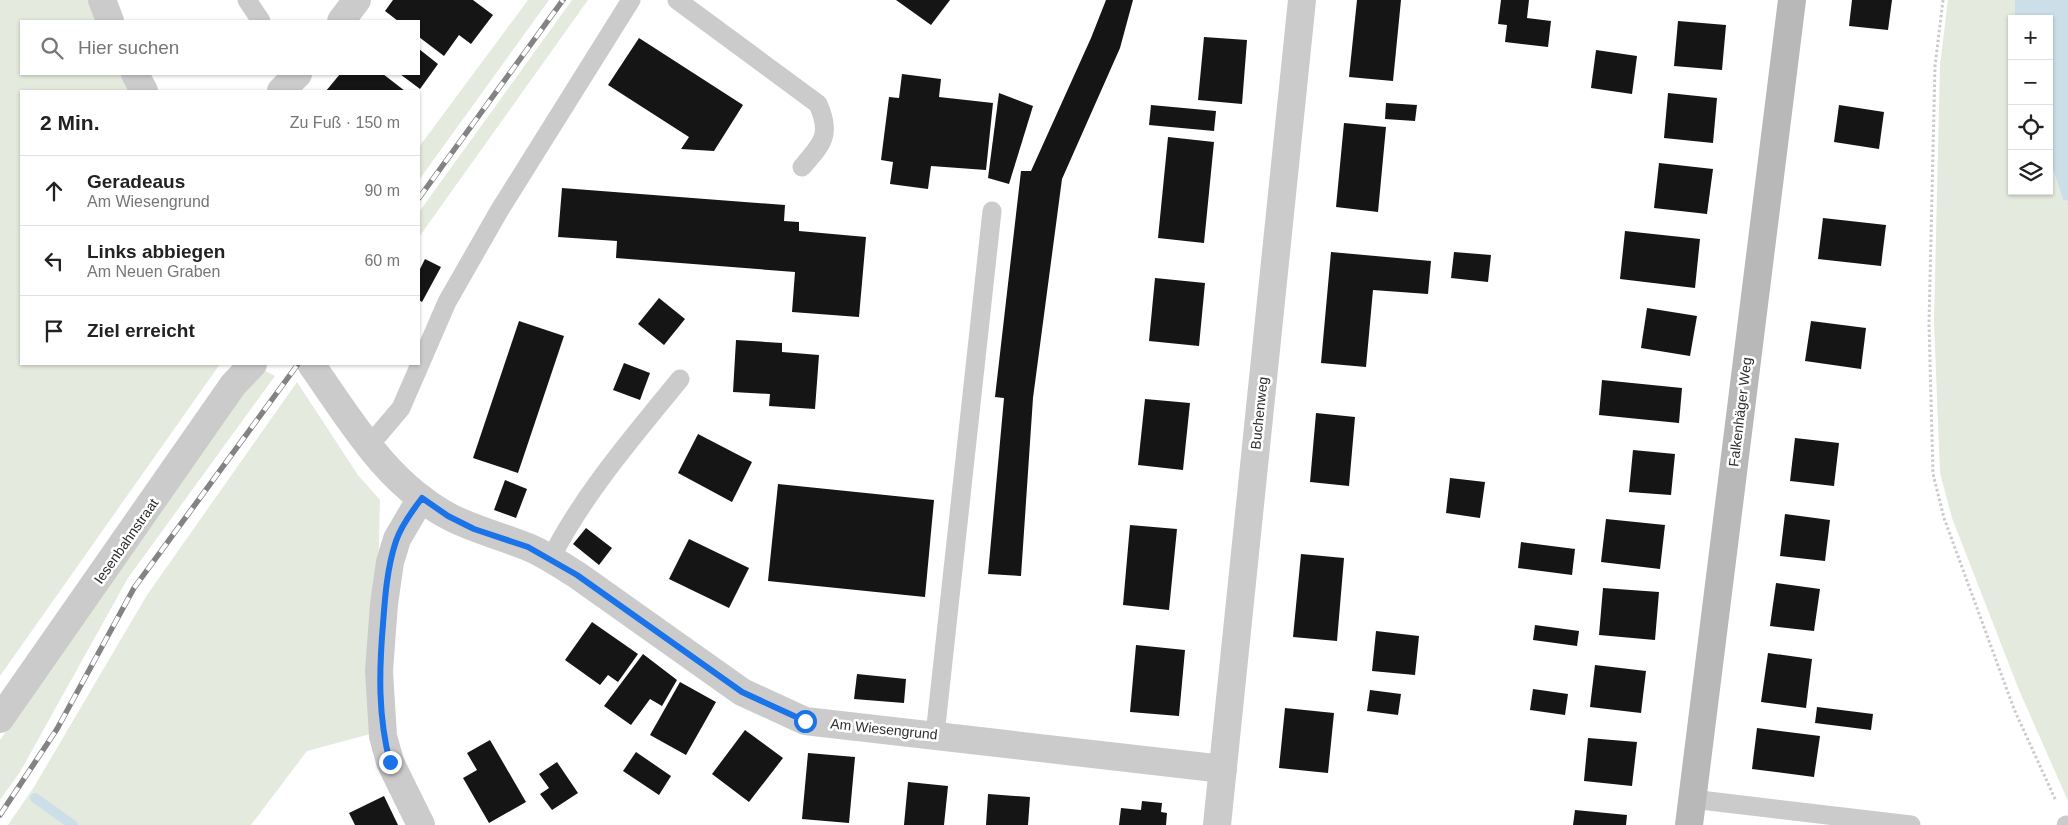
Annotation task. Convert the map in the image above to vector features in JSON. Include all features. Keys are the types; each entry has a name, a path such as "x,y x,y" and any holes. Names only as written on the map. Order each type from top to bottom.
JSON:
{"street":[{"path":"102,0 110,20"},
{"path":"342,20 357,0"},
{"name":"Buchenweg","path":"1217,825 1302,0"},
{"name":"Falkenhäger Weg","path":"1689,825 1792,0"},
{"path":"136,75 143,90"},
{"path":"282,90 297,75"},
{"name":"Iesenbahnstraat","path":"0,719 233,385 252,365"},
{"name":"Am Wiesengrund","path":"312,365 366,443 400,481 422,498 448,516 474,529 528,547 551,558 742,692 805,721 1223,769"},
{"path":"421,825 390,762 383,736 379,671 384,604 390,562 397,539 422,498"}],"lane":[{"path":"247,0 261,20"},
{"path":"420,364 447,302 499,211 631,0"},
{"path":"677,0 818,104 826,120 821,145 802,167"},
{"path":"935,735 992,211"},
{"path":"366,443 378,434 401,408 420,365"},
{"path":"551,558 558,544 606,472 680,379"},
{"path":"1692,798 1911,825"}],"path":[{"path":"1943,0 1935,66 1929,303 1933,474 1944,518 2014,709 2066,825"}],"shaded area":[{"path":"0,0 91,0 99,20 20,20 20,75 126,75 133,90 20,90 20,365 219,365 0,676"},
{"path":"528,0 549,0 420,179 420,146"},
{"path":"572,0 588,0 420,236 420,211"},
{"path":"1948,0 2015,0 2015,15 2008,15 2008,195 2053,195 2053,169 2063,200 2068,201 2068,801 2019,690 1952,518 1940,473 1934,322 1940,65"},
{"path":"264,370 275,376 128,578 20,772 0,800 0,740 101,598 241,393"},
{"path":"297,382 358,475 380,500 374,733 307,751 251,825 8,825 34,787 147,595"}],"water":[{"path":"2015,0 2068,0 2068,201 2063,200 2053,169 2053,15 2015,15"}],"building":[{"path":"393,0 473,0 493,15 471,44 459,35 444,56 420,38 420,20 397,20 385,11"},
{"path":"896,0 950,0 931,25"},
{"path":"1106,0 1133,0 1120,48 1062,179 1033,398 1021,576 988,574 1004,398 995,397 1021,171 1031,171 1091,38"},
{"path":"1357,0 1401,0 1393,81 1349,77"},
{"path":"1501,0 1529,0 1527,18 1551,21 1548,47 1505,42 1507,25 1498,24"},
{"path":"1852,0 1892,0 1888,30 1849,26"},
{"path":"1678,21 1726,25 1722,70 1674,66"},
{"path":"1204,37 1247,40 1242,104 1198,100"},
{"path":"639,38 743,105 714,151 681,149 689,137 608,85"},
{"path":"420,50 438,64 420,89 401,75 420,75"},
{"path":"1596,50 1637,56 1632,94 1591,88"},
{"path":"902,74 941,79 939,97 993,103 986,170 931,166 928,189 890,184 893,162 881,160 889,97 899,98"},
{"path":"339,75 384,75 404,90 327,90"},
{"path":"999,93 1033,106 1009,184 988,178"},
{"path":"1668,93 1717,98 1713,143 1664,138"},
{"path":"1386,103 1417,105 1415,121 1385,119"},
{"path":"1151,105 1216,111 1214,131 1149,125"},
{"path":"1839,105 1884,112 1879,149 1834,142"},
{"path":"1344,123 1386,127 1378,212 1336,207"},
{"path":"1168,137 1214,142 1204,243 1158,238"},
{"path":"1659,163 1713,169 1707,214 1654,208"},
{"path":"562,188 785,205 784,221 799,222 799,231 866,237 859,317 792,312 795,272 616,258 617,241 558,237"},
{"path":"1823,218 1886,225 1881,266 1818,259"},
{"path":"1625,231 1700,239 1695,288 1620,279"},
{"path":"1331,252 1431,261 1428,294 1373,290 1366,367 1321,363"},
{"path":"1454,252 1491,255 1488,282 1451,278"},
{"path":"425,259 441,267 422,302 420,301 420,269"},
{"path":"1155,278 1205,283 1199,346 1149,341"},
{"path":"659,298 685,319 664,345 638,324"},
{"path":"1647,308 1697,316 1690,356 1641,348"},
{"path":"519,321 564,336 518,473 473,458"},
{"path":"1811,321 1866,328 1861,369 1805,361"},
{"path":"736,340 782,343 782,352 819,355 815,409 769,406 770,394 733,392"},
{"path":"624,363 650,373 640,400 613,390"},
{"path":"1602,380 1682,388 1679,423 1599,415"},
{"path":"1145,399 1190,403 1183,470 1138,465"},
{"path":"1316,413 1355,417 1349,486 1310,482"},
{"path":"698,434 752,462 732,502 678,473"},
{"path":"1795,438 1839,443 1834,486 1790,481"},
{"path":"1633,450 1675,454 1671,495 1629,492"},
{"path":"1450,478 1485,482 1480,518 1446,513"},
{"path":"505,480 527,489 516,518 494,510"},
{"path":"778,484 934,500 925,597 768,581"},
{"path":"1785,514 1830,520 1825,561 1780,556"},
{"path":"1606,519 1665,525 1660,569 1601,562"},
{"path":"1130,525 1177,529 1169,610 1123,605"},
{"path":"586,528 612,548 599,565 573,544"},
{"path":"689,539 749,568 729,608 669,579"},
{"path":"1521,542 1575,549 1572,575 1518,568"},
{"path":"1301,554 1344,558 1337,641 1293,637"},
{"path":"1776,583 1820,589 1814,631 1770,626"},
{"path":"1603,588 1659,592 1655,640 1599,635"},
{"path":"592,622 638,654 618,682 608,675 600,685 565,660"},
{"path":"1535,625 1579,631 1577,646 1533,640"},
{"path":"1376,631 1419,636 1415,675 1372,671"},
{"path":"1136,645 1185,650 1179,716 1130,712"},
{"path":"1768,653 1812,659 1806,708 1761,702"},
{"path":"643,654 677,680 662,706 650,699 631,725 604,706"},
{"path":"1595,665 1646,671 1641,713 1590,707"},
{"path":"857,674 906,679 904,703 854,699"},
{"path":"680,682 716,702 686,755 650,735"},
{"path":"1533,689 1568,694 1565,715 1530,710"},
{"path":"1370,690 1401,694 1398,715 1367,711"},
{"path":"1817,707 1873,714 1871,730 1815,723"},
{"path":"1285,708 1334,713 1328,773 1279,768"},
{"path":"1757,728 1820,736 1814,777 1752,769"},
{"path":"745,730 783,758 749,802 712,774"},
{"path":"1588,738 1637,742 1632,786 1584,781"},
{"path":"490,740 526,802 489,823 463,778 477,770 467,753"},
{"path":"636,752 671,776 659,795 623,771"},
{"path":"808,753 855,757 849,823 802,819"},
{"path":"557,762 578,793 552,810 540,794 549,788 539,774"},
{"path":"908,782 948,786 944,825 904,825"},
{"path":"988,794 1030,797 1028,825 986,825"},
{"path":"384,796 398,825 355,825 349,813"},
{"path":"1142,801 1162,803 1161,812 1167,813 1166,825 1119,825 1121,808 1141,810"},
{"path":"1575,810 1627,815 1626,825 1573,825"}],"waterway":[{"path":"35,798 73,825"}],"railway":[{"path":"420,197 563,0"},
{"path":"0,815 57,729 134,588 297,365"}],"route":[{"path":"390,762 383,736 379,671 384,604 390,562 397,539 411,513 422,498 448,516 474,529 528,547 551,558 742,692 805,721"}]}
